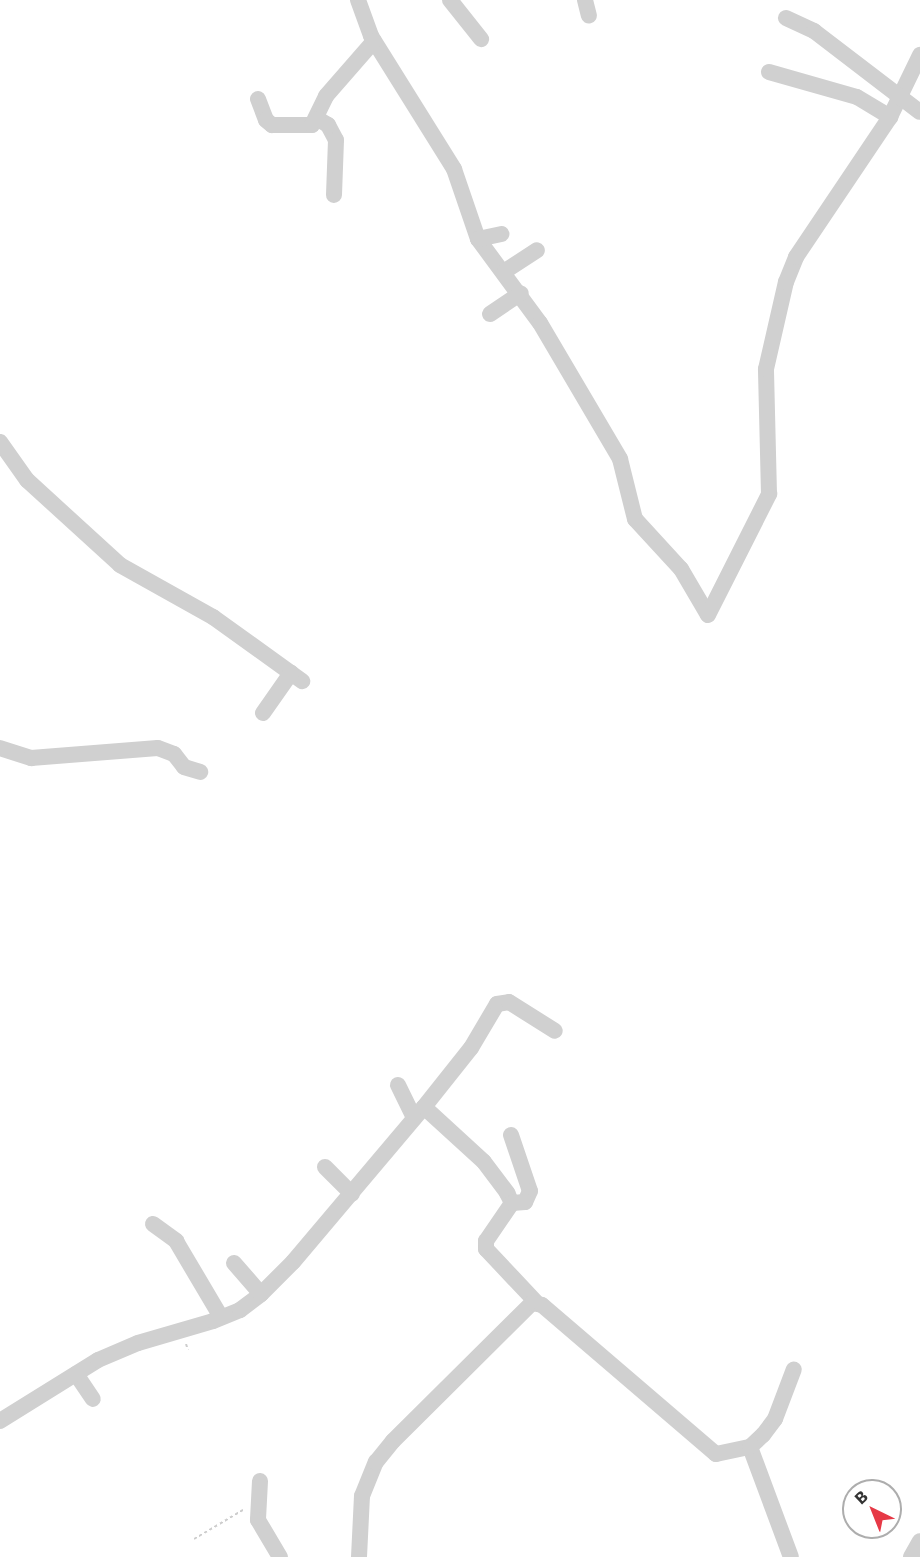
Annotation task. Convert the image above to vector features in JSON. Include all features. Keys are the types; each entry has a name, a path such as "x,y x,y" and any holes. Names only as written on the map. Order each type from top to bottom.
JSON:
{"street":[{"path":"358,0 374,41 451,163 478,239 521,293 620,459 635,519 681,569 702,609 711,614 768,494 766,369 786,282 796,257 890,117 920,55"},
{"path":"450,0 481,39"},
{"path":"786,18 814,31 920,112"},
{"path":"258,99 266,120 272,125 312,125 318,119 326,96 374,41"},
{"path":"769,72 857,97 890,117"},
{"path":"318,119 328,125 336,140 334,195"},
{"path":"478,239 501,234"},
{"path":"505,271 537,250"},
{"path":"490,314 521,293"},
{"path":"0,442 27,480 120,565 213,617 296,677 263,713"},
{"path":"0,748 31,758 158,748 174,754 184,767 200,772"},
{"path":"0,1421 121,1349 240,1310 261,1294 352,1194 419,1113 471,1048 497,1004 509,1002 555,1031"},
{"path":"398,1085 419,1113 484,1162 512,1203"},
{"path":"511,1135 530,1191 525,1202 512,1203"},
{"path":"325,1167 352,1194"},
{"path":"512,1203 486,1241 486,1249 536,1302 710,1451 726,1454 750,1447 775,1419 794,1369"},
{"path":"153,1224 176,1241 221,1317"},
{"path":"234,1263 261,1294"},
{"path":"359,1557 362,1496 376,1462 492,1341 536,1302"},
{"path":"76,1374 93,1399"},
{"path":"750,1447 791,1557"},
{"path":"260,1481 256,1504 258,1520 280,1557"},
{"path":"911,1557 920,1541"}],"path":[{"path":"194,1539 256,1504"}]}
